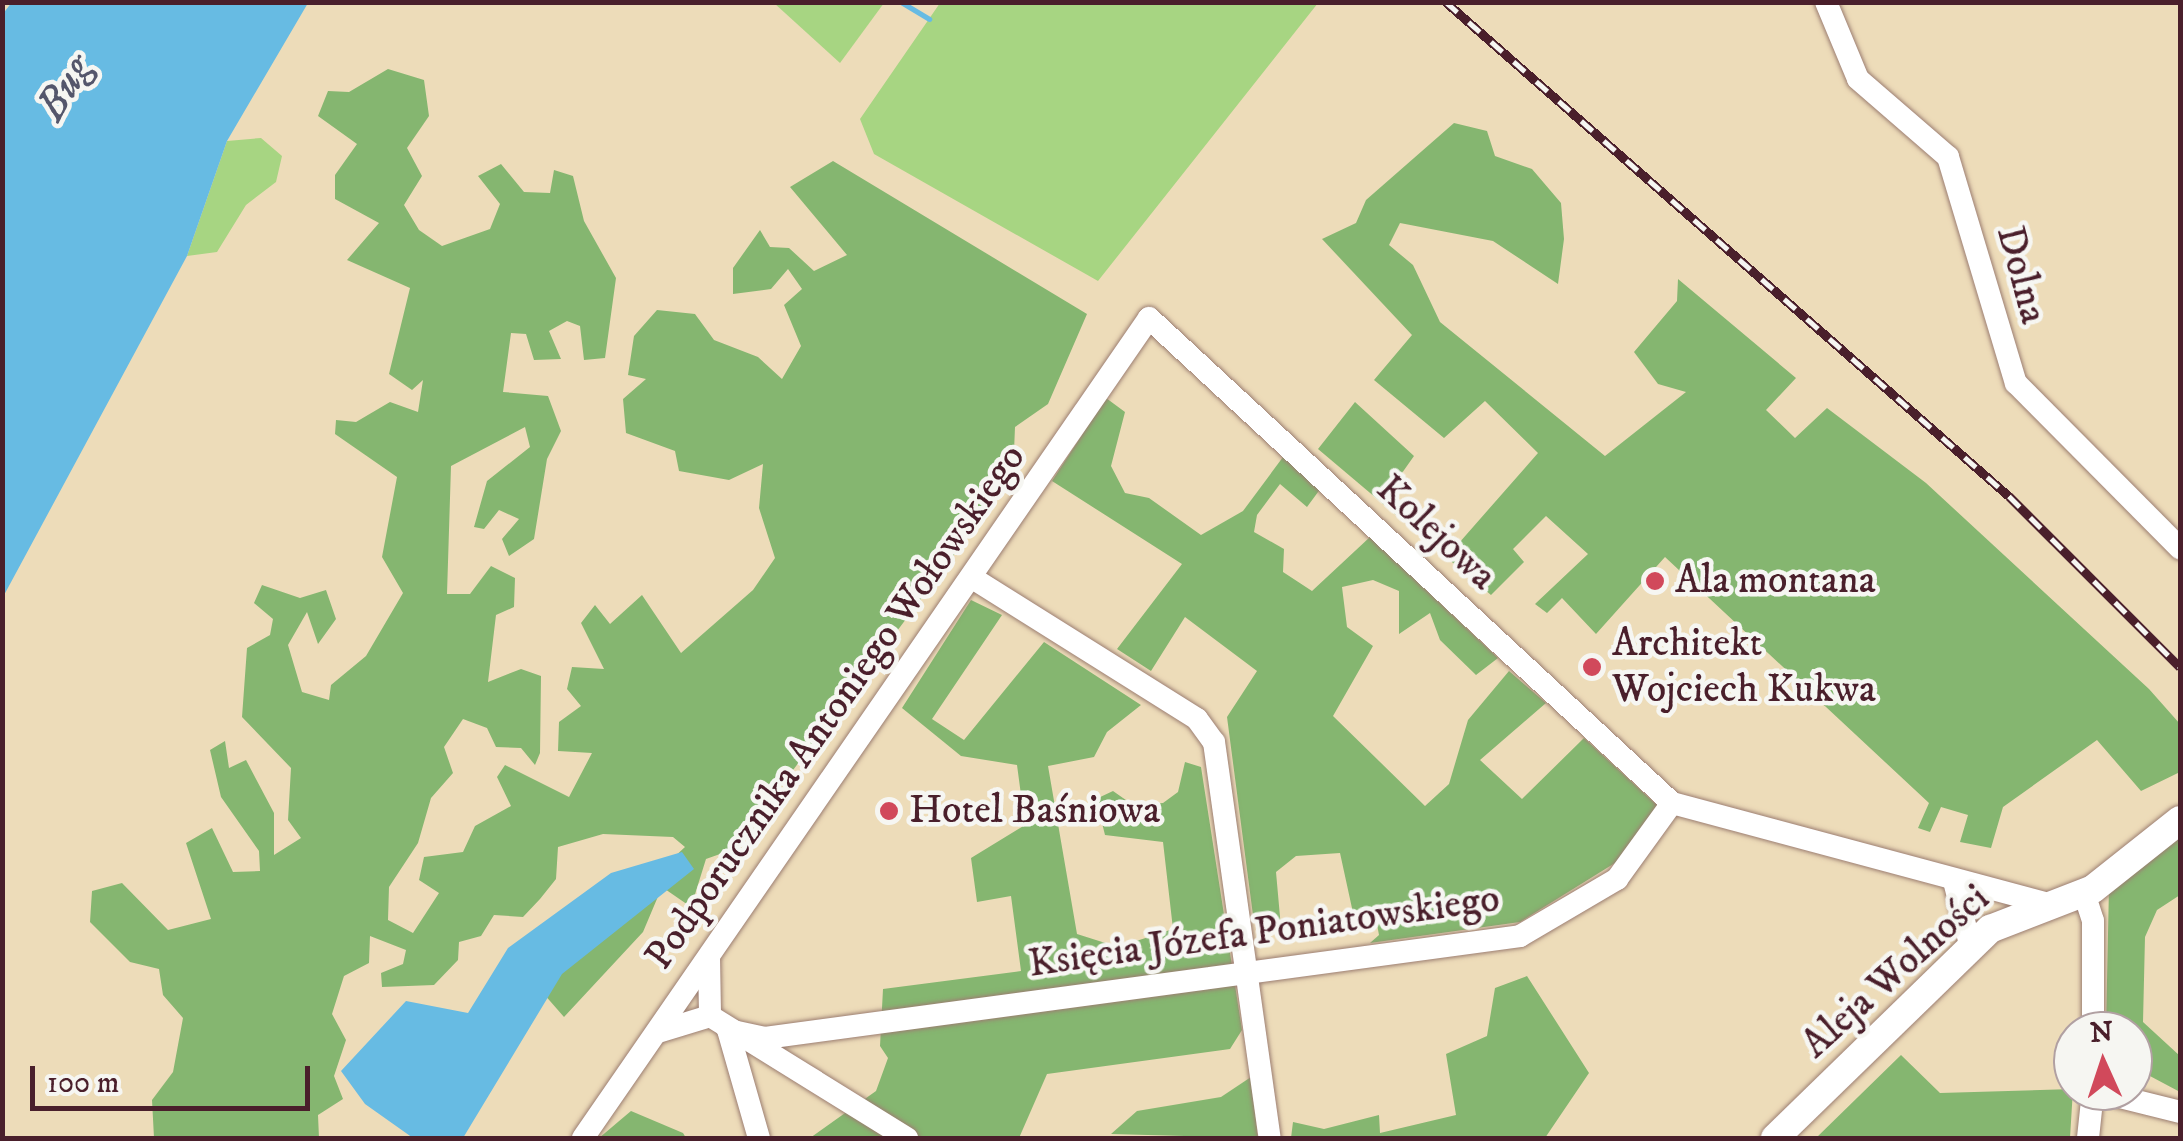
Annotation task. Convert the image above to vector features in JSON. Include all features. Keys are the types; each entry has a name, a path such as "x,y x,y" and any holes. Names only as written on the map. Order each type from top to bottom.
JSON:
{"street":[{"name":"Dolna","path":"1826,2 1858,79 1948,157 2016,383 2180,548"},
{"name":"Podporucznika Antoniego Wołowskiego","path":"584,1138 974,580 1150,318"},
{"name":"Kolejowa","path":"1150,318 1672,803"},
{"path":"974,580 1198,719 1214,742 1250,974 1270,1138"},
{"path":"1672,803 2046,903"},
{"name":"Księcia Józefa Poniatowskiego","path":"719,1023 765,1038 1520,936 1617,878 1672,803"},
{"name":"Aleja Wolności","path":"1776,1138 1971,948 2008,917 2084,893 2180,820"},
{"path":"1954,881 1971,948"},
{"path":"2084,893 2094,921 2093,1011"},
{"path":"710,957 719,1023 758,1138"},
{"path":"658,1032 719,1023 906,1138"},
{"path":"2153,1105 2180,1112"},
{"path":"2088,1138 2091,1111"}],"green space":[{"path":"884,2 840,63 774,3"},
{"path":"940,2 1318,3 1098,281 874,154 860,119"},
{"path":"388,69 424,80 429,116 407,148 422,176 404,205 419,230 442,246 490,229 500,204 478,176 501,164 524,192 550,193 554,170 573,176 584,221 616,278 605,358 584,360 580,326 567,321 549,331 561,359 534,360 526,334 511,333 503,392 548,396 561,431 547,459 534,539 509,556 502,539 519,519 499,510 484,529 474,527 487,481 530,447 525,427 451,466 447,594 470,594 491,566 515,578 514,607 496,615 488,682 521,669 541,676 540,753 535,765 521,748 496,747 487,728 463,719 444,747 453,773 431,798 418,843 389,887 388,920 413,933 439,893 419,880 424,857 463,852 475,826 511,806 497,777 505,765 569,797 592,753 558,751 559,722 581,706 567,689 572,667 604,669 581,623 595,605 610,624 642,595 681,653 753,590 775,558 759,508 763,464 729,480 679,471 675,451 626,433 623,399 646,379 628,375 634,336 657,310 695,314 714,340 758,357 782,379 801,346 784,305 802,289 788,269 771,289 733,294 733,268 760,230 770,247 789,248 814,271 847,255 790,187 833,161 1087,314 1048,404 1015,427 1013,476 734,849 706,859 691,907 662,887 643,932 564,1017 536,985 685,847 673,837 603,834 558,847 556,879 540,899 523,917 494,915 481,936 459,942 458,960 434,985 382,987 381,973 403,964 406,950 370,936 369,963 344,976 332,1014 346,1040 334,1076 343,1099 318,1115 319,1138 154,1138 152,1100 173,1072 183,1018 163,995 159,969 130,962 90,922 92,891 122,883 168,930 211,919 186,843 212,828 233,872 260,871 259,851 221,797 210,750 225,741 229,768 246,760 274,813 274,855 301,838 288,820 291,768 242,717 247,648 270,635 273,619 254,603 262,585 300,598 326,590 336,619 318,644 307,612 288,645 302,692 329,700 331,685 366,656 403,593 382,557 397,477 335,434 336,420 356,422 390,402 418,412 423,380 412,390 389,374 410,288 347,260 379,223 335,199 335,175 357,144 318,116 328,91 349,92"},
{"path":"1454,123 1487,131 1495,156 1532,169 1561,203 1564,239 1558,284 1493,241 1400,223 1389,245 1413,265 1440,322 1605,456 1686,392 1658,384 1634,352 1677,301 1678,279 1796,378 1766,410 1795,438 1827,408 1926,483 2149,689 2180,724 2180,772 2141,791 2097,740 2003,807 1991,848 1960,842 1968,815 1941,807 1930,832 1918,828 1929,803 1665,557 1596,634 1562,598 1547,613 1535,604 1588,554 1546,516 1513,549 1524,562 1491,595 1318,449 1355,402 1414,456 1385,497 1428,538 1459,543 1538,453 1485,401 1444,438 1374,380 1412,335 1322,239 1356,223 1366,200"},
{"path":"261,138 282,156 276,182 246,205 217,252 187,256 227,141"},
{"path":"1106,398 1125,412 1111,466 1125,493 1149,498 1201,535 1243,511 1286,453 1321,488 1307,507 1280,484 1257,515 1254,532 1284,549 1283,572 1312,591 1370,537 1498,658 1476,675 1440,640 1430,613 1399,634 1399,591 1373,580 1342,587 1347,627 1373,646 1333,716 1425,806 1449,784 1468,720 1509,671 1546,703 1480,760 1522,799 1584,738 1659,807 1623,858 1520,922 1370,943 1379,935 1376,919 1355,922 1340,853 1296,856 1276,872 1281,928 1254,923 1227,717 1257,671 1185,617 1151,671 1117,649 1182,564 1052,481"},
{"path":"971,600 1002,615 932,719 964,740 1044,642 1141,705 1107,732 1094,757 1048,766 1077,934 1118,947 1173,929 1163,842 1105,835 1096,799 1113,791 1133,805 1163,803 1178,792 1185,762 1201,767 1242,1030 1230,1049 1047,1074 1019,1138 810,1138 876,1091 888,1058 880,1046 883,989 1021,971 1011,896 977,902 971,858 1025,825 1017,765 961,756 902,708"},
{"path":"2180,834 2180,895 2157,910 2145,937 2143,1011 2106,1011 2109,887"},
{"path":"1527,976 1589,1073 1545,1138 1291,1138 1293,1122 1324,1129 1379,1115 1380,1133 1456,1115 1446,1054 1487,1036 1495,988"},
{"path":"2153,1031 2180,1056 2180,1092 2153,1078"},
{"path":"1901,1055 1940,1093 2053,1090 2053,1111 2072,1111 2070,1138 1816,1138"},
{"path":"1251,1077 1258,1138 1111,1134 1137,1111 1221,1097"},
{"path":"631,1111 683,1133 686,1138 599,1138"}],"water":[{"name":"Bug","path":"12,2 308,3 227,141 187,256 3,597 2,15"},
{"path":"682,852 694,869 562,974 463,1138 413,1138 365,1104 341,1071 406,1001 468,1013 508,948 611,873"}],"waterway":[{"path":"901,2 929,19"}],"railway":[{"path":"1446,2 2009,496 2180,667"}],"place":[{"name":"Ala montana","path":"1655,581"},
{"name":"Architekt Wojciech Kukwa","path":"1592,667"},
{"name":"Hotel Baśniowa","path":"889,811"}]}
